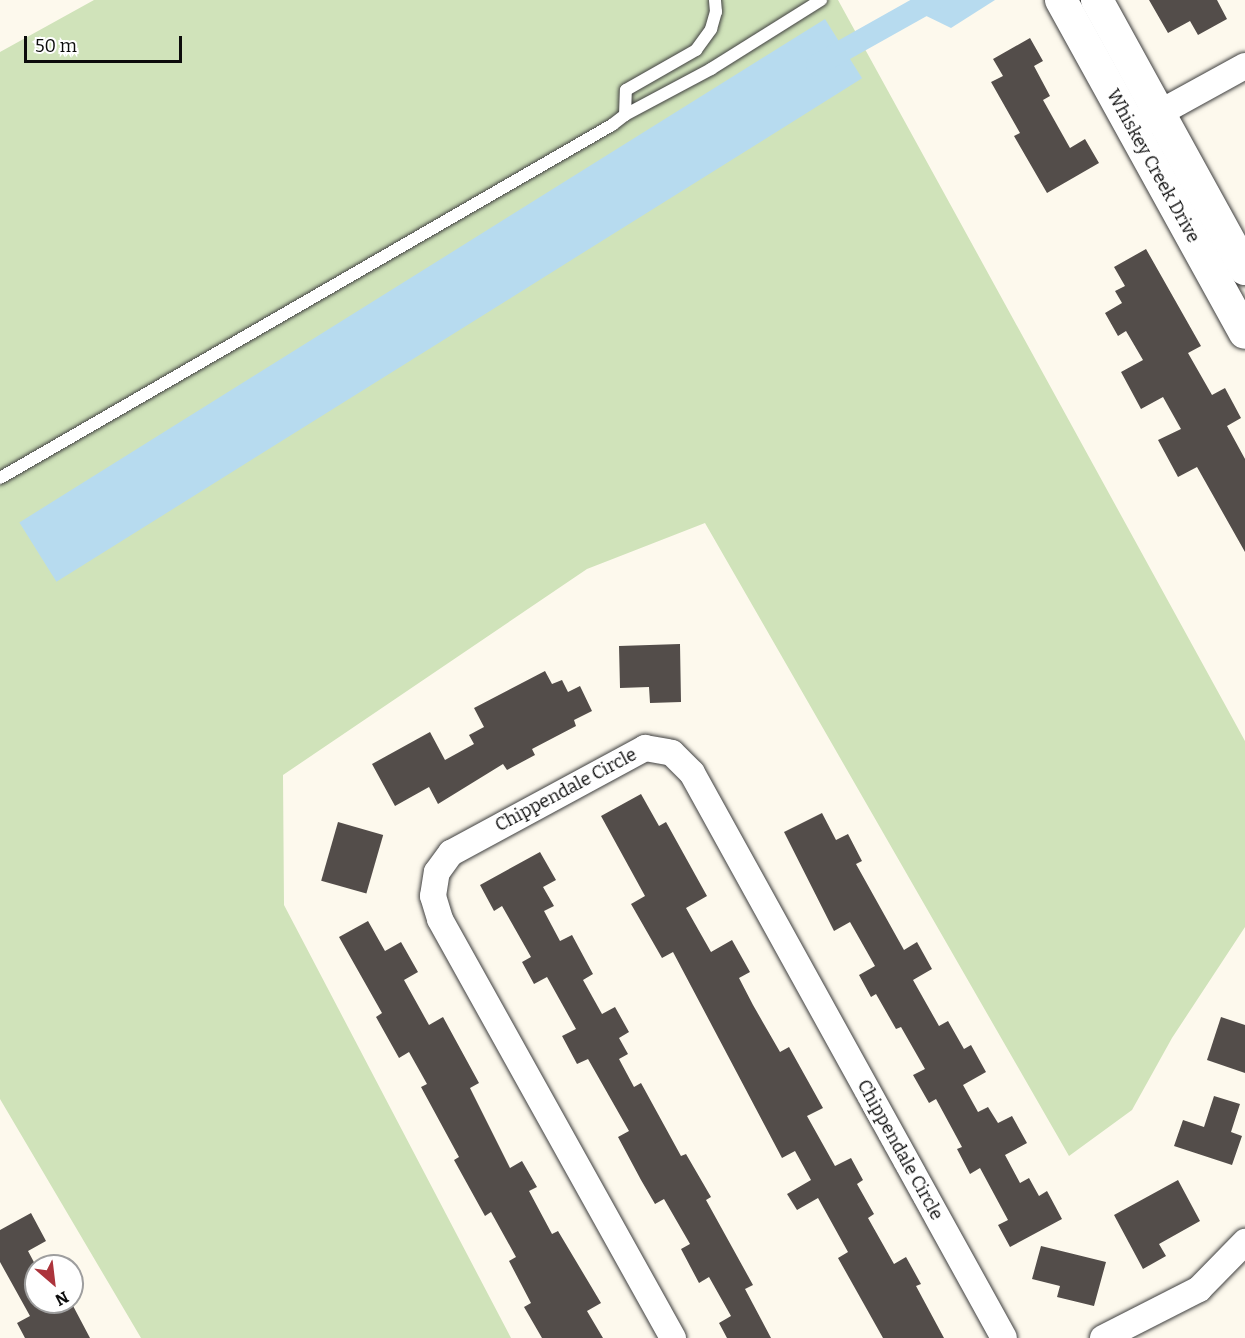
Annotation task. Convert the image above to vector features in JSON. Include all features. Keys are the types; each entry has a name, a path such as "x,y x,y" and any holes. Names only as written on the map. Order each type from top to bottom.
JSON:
{"street":[{"name":"Whiskey Creek Drive","path":"1061,0 1245,333"},
{"name":"Whiskey Creek Drive","path":"1097,0 1245,269"},
{"path":"1132,129 1245,66"},
{"name":"Chippendale Circle","path":"673,1338 440,919 433,896 437,872 451,853 645,748 672,753 692,773 1004,1338"},
{"path":"1102,1338 1174,1305 1199,1289 1245,1242"}],"lane":[{"path":"625,115 626,90 696,50 711,29 716,12 715,0"},
{"path":"0,477 625,115 711,69 821,0"}],"green space":[{"path":"94,0 838,0 1245,741 1245,927 1172,1038 1132,1110 1069,1156 705,523 587,569 283,775 284,905 511,1338 141,1338 0,1099 0,52"}],"water":[{"path":"913,0 995,0 951,28 914,10"},
{"path":"825,19 862,78 56,582 19,522"}],"building":[{"path":"1149,0 1217,0 1227,19 1198,35 1190,21 1168,33"},
{"path":"1030,38 1043,61 1034,66 1050,96 1043,100 1070,148 1085,139 1099,163 1047,193 1014,136 1020,133 991,82 1003,76 993,59"},
{"path":"1146,249 1201,346 1188,353 1212,395 1225,388 1241,418 1227,426 1245,459 1245,552 1197,467 1178,477 1158,440 1181,429 1163,397 1141,409 1121,372 1143,360 1126,331 1118,336 1105,313 1122,303 1115,291 1125,286 1114,267"},
{"path":"680,644 681,702 650,703 649,687 620,688 619,646"},
{"path":"545,671 552,684 562,680 568,692 580,686 592,711 574,720 576,726 532,749 535,755 507,770 503,764 438,804 429,787 395,806 372,764 430,732 445,760 474,744 469,735 484,727 474,708"},
{"path":"641,794 659,826 666,822 707,896 686,908 711,952 732,940 750,972 739,978 753,1005 780,1052 789,1047 823,1108 807,1116 835,1166 851,1158 863,1180 857,1184 874,1214 868,1218 894,1264 906,1257 921,1284 916,1286 944,1338 883,1338 838,1258 848,1252 818,1198 797,1210 787,1194 811,1180 795,1151 782,1158 673,952 662,958 631,904 645,896 601,816"},
{"path":"822,813 836,840 848,834 862,861 856,864 904,950 917,942 932,969 913,980 939,1026 948,1021 964,1049 971,1045 986,1072 963,1085 978,1112 988,1107 998,1123 1012,1116 1027,1143 1005,1155 1020,1183 1029,1178 1039,1196 1047,1191 1062,1219 1010,1247 998,1225 1008,1220 980,1168 970,1174 957,1149 962,1147 936,1099 929,1103 913,1075 925,1069 901,1027 896,1029 876,994 871,997 859,975 875,966 850,922 834,931 784,832"},
{"path":"338,822 383,835 366,894 321,881"},
{"path":"540,852 556,880 543,887 554,906 544,911 560,941 572,935 593,974 583,980 602,1014 615,1007 629,1032 619,1038 628,1054 619,1059 634,1087 641,1083 681,1156 686,1154 711,1197 706,1200 753,1285 745,1289 771,1338 727,1338 719,1323 731,1316 709,1277 699,1283 681,1249 690,1244 664,1199 655,1204 641,1180 618,1137 629,1131 588,1059 577,1064 562,1036 576,1029 547,977 534,984 522,962 531,957 502,906 494,911 480,885"},
{"path":"368,921 385,951 401,942 418,972 404,980 429,1025 443,1017 479,1083 470,1088 510,1168 522,1161 537,1187 529,1191 552,1234 558,1231 601,1303 587,1311 603,1338 542,1338 524,1307 531,1303 509,1261 516,1257 491,1212 485,1216 454,1160 459,1157 421,1087 427,1084 409,1052 399,1058 376,1017 382,1013 339,937"},
{"path":"1221,1017 1245,1025 1245,1073 1207,1060"},
{"path":"1214,1096 1240,1104 1231,1132 1242,1136 1232,1165 1174,1146 1183,1120 1204,1127"},
{"path":"1178,1180 1200,1221 1159,1244 1166,1256 1143,1269 1114,1215"},
{"path":"31,1213 46,1241 28,1251 30,1254 24,1254 24,1305 0,1262 0,1230"},
{"path":"1041,1246 1106,1262 1094,1306 1057,1297 1060,1286 1032,1279"},
{"path":"29,1314 77,1314 90,1338 25,1338 17,1323 30,1316"}],"waterway":[{"path":"817,65 933,0"}]}
